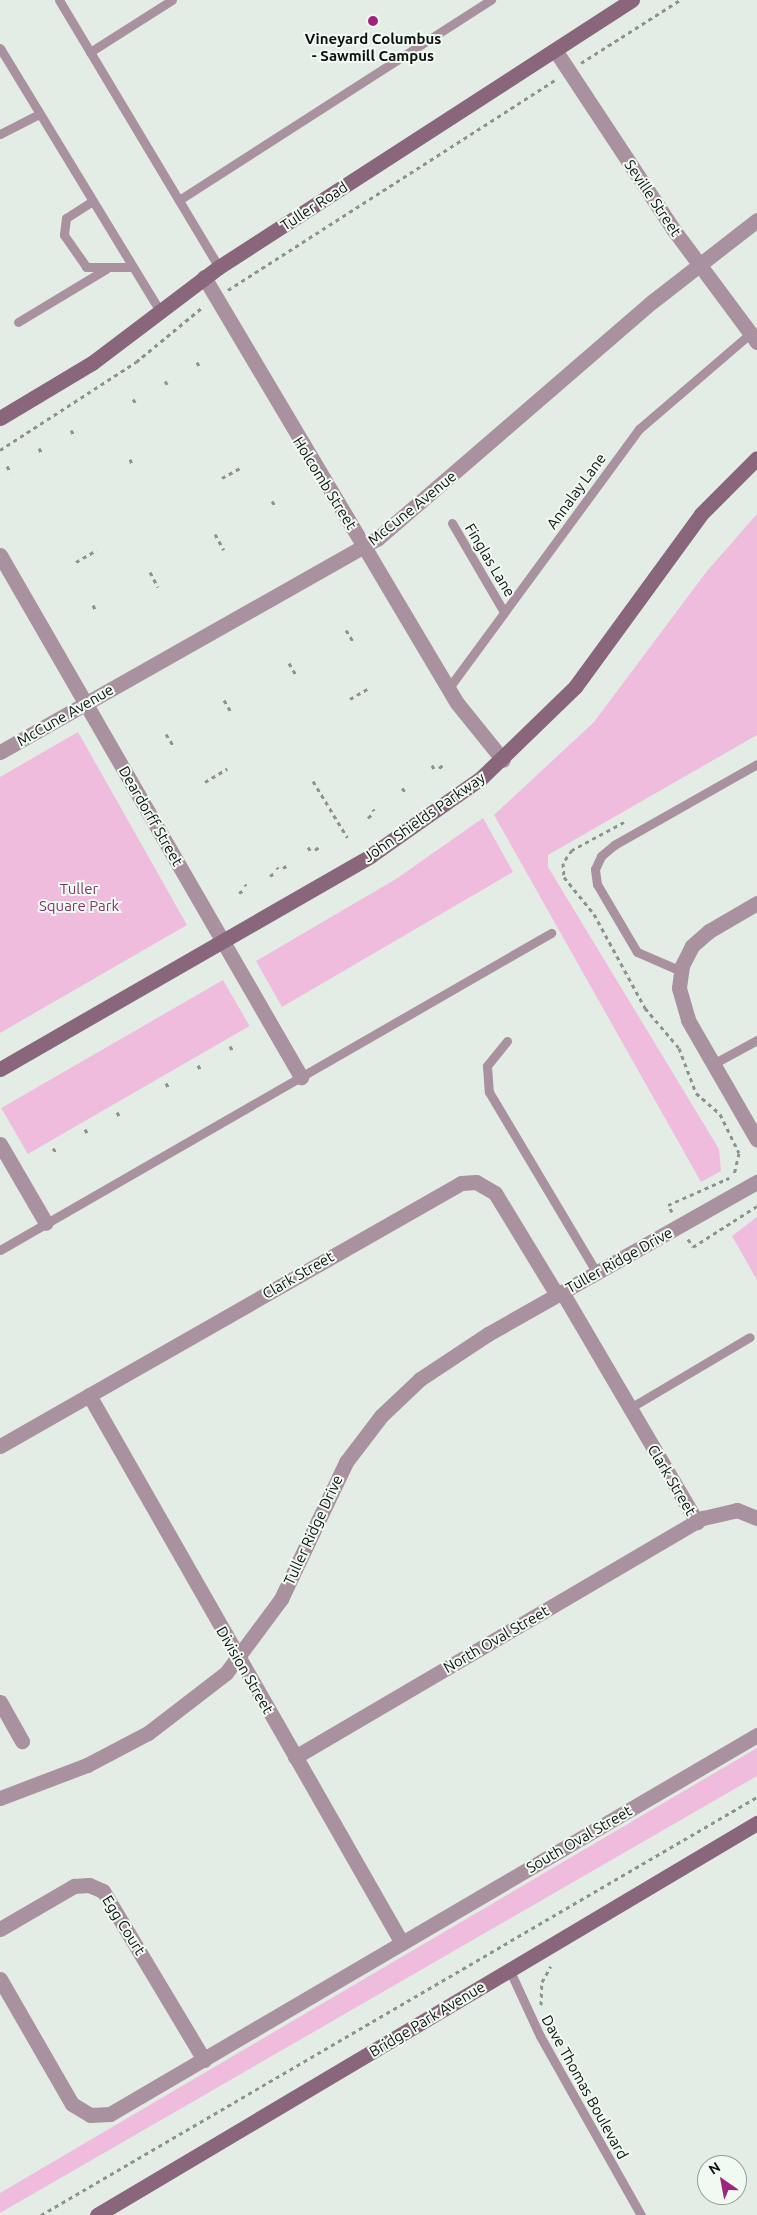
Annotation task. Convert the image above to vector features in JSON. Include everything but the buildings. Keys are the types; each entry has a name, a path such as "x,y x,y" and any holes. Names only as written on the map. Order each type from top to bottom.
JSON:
{"street":[{"name":"Tuller Road","path":"2,413 92,363 218,267 632,0"},
{"name":"Seville Street","path":"555,50 700,264 754,337"},
{"name":"McCune Avenue","path":"0,752 364,547 700,264 757,220"},
{"name":"Holcomb Street","path":"204,277 448,688 503,760"},
{"name":"John Shields Parkway","path":"0,1070 378,851 503,760 575,687 701,514 757,458"},
{"name":"Deardorff Street","path":"0,555 301,1076"},
{"path":"757,903 700,938 681,971 683,1010 757,1140"},
{"path":"0,1144 46,1223"},
{"name":"Clark Street","path":"0,1446 460,1183 476,1182 495,1193 630,1408 697,1522 731,1510 757,1518"},
{"name":"Tuller Ridge Drive","path":"0,1798 87,1765 148,1733 202,1695 238,1659 281,1599 339,1474 381,1416 448,1359 757,1182"},
{"name":"Division Street","path":"89,1395 238,1659 402,1943"},
{"name":"North Oval Street","path":"295,1757 697,1522"},
{"path":"0,1702 22,1741"},
{"name":"South Oval Street","path":"402,1943 757,1735"},
{"name":"Bridge Park Avenue","path":"98,2215 509,1969 757,1824"},
{"name":"Egg Court","path":"0,1929 74,1886 98,1888 110,1898 204,2060"},
{"path":"0,1979 69,2100 85,2114 110,2114 402,1943"}],"lane":[{"path":"59,0 218,267"},
{"path":"90,52 172,0"},
{"path":"179,200 491,0"},
{"path":"0,48 130,267 160,311"},
{"path":"0,134 39,114"},
{"path":"91,202 68,216 62,230 84,265 107,269 130,267"},
{"path":"18,322 107,269"},
{"name":"Annalay Lane","path":"448,688 639,429 754,337"},
{"name":"Finglas Lane","path":"452,523 504,612"},
{"path":"681,971 637,952 597,884 595,869 601,856 614,845 757,764"},
{"path":"0,1250 551,933"},
{"path":"714,1064 757,1040"},
{"path":"507,1041 487,1066 489,1092 597,1273"},
{"path":"630,1408 750,1338"},
{"name":"Dave Thomas Boulevard","path":"509,1969 535,2026 641,2215"}],"path":[{"path":"0,450 136,362 216,298 680,0"},
{"path":"71,430 75,437"},
{"path":"39,448 42,454"},
{"path":"130,459 132,464"},
{"path":"8,466 11,473"},
{"path":"222,478 240,468"},
{"path":"272,501 276,507"},
{"path":"215,534 224,550"},
{"path":"76,562 97,550"},
{"path":"150,572 158,587"},
{"path":"93,605 96,611"},
{"path":"346,630 354,643"},
{"path":"289,663 297,676"},
{"path":"350,699 369,688"},
{"path":"224,700 232,714"},
{"path":"166,734 174,747"},
{"path":"205,782 227,769"},
{"path":"313,781 347,837"},
{"path":"402,788 406,793"},
{"path":"368,818 373,811"},
{"path":"283,868 288,865"},
{"path":"270,876 277,869"},
{"path":"239,893 245,887"},
{"path":"230,1046 233,1052"},
{"path":"198,1065 201,1071"},
{"path":"166,1083 169,1089"},
{"path":"117,1112 120,1118"},
{"path":"85,1129 88,1135"},
{"path":"53,1148 57,1154"},
{"path":"681,1226 693,1247 757,1206"},
{"path":"41,2215 757,1797"},
{"path":"535,2026 542,2016 542,1982 556,1962"}],"green space":[{"path":"757,514 757,735 548,855 548,867 719,1149 721,1171 701,1182 494,815 594,722 707,571"},
{"name":"Tuller Square Park","path":"78,732 187,925 0,1033 0,777"},
{"path":"483,818 513,872 282,1007 256,961 396,879"},
{"path":"223,980 250,1026 28,1154 1,1108"},
{"path":"757,1217 757,1280 732,1236"},
{"path":"757,1748 757,1776 0,2213 0,2193"}],"place":[{"name":"Vineyard Columbus - Sawmill Campus","path":"373,21"}]}
